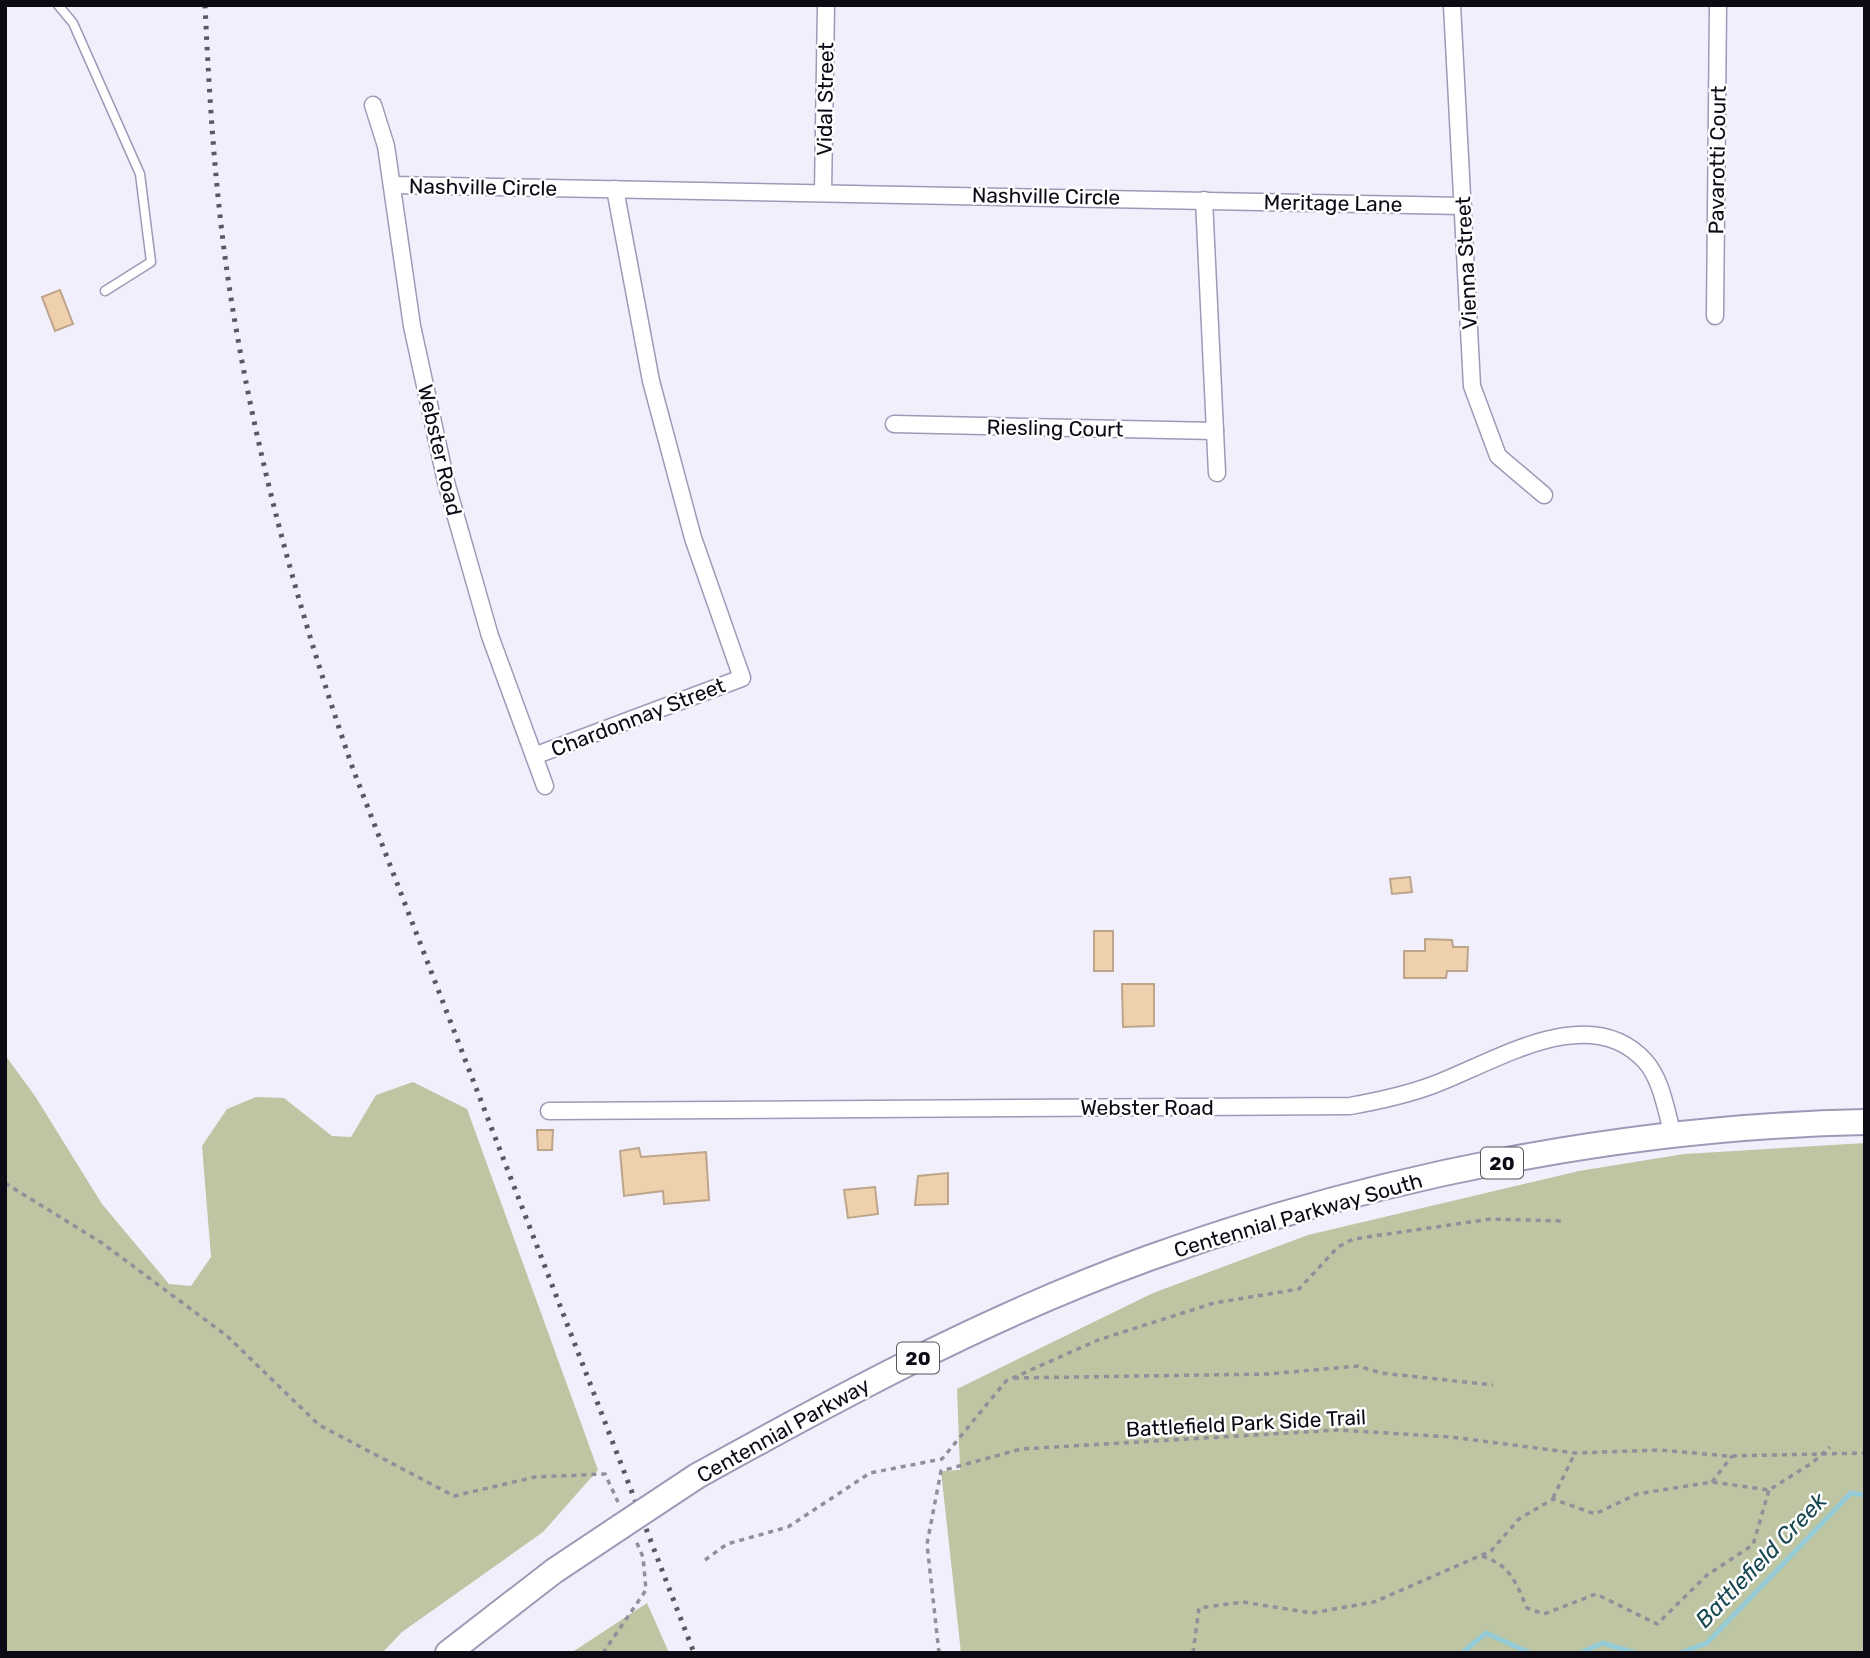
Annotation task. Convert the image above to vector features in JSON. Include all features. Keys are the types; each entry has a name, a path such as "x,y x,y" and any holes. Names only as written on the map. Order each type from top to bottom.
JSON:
{"main road":[{"name":"Centennial Parkway South","path":"1148,1258 1299,1210 1446,1173 1673,1135 1786,1124 1865,1122"},
{"name":"Centennial Parkway","path":"448,1653 554,1571 697,1476 849,1392 972,1331 1148,1258"}],"street":[{"name":"Vidal Street","path":"823,192 826,5"},
{"name":"Vienna Street","path":"1452,5 1472,386 1498,457 1544,495"},
{"name":"Pavarotti Court","path":"1715,316 1718,5"},
{"name":"Webster Road","path":"373,105 386,146 412,326 446,482 490,636 545,786"},
{"name":"Nashville Circle","path":"392,185 1204,200"},
{"name":"Chardonnay Street","path":"534,756 742,678 693,538 651,381 615,189"},
{"name":"Meritage Lane","path":"1204,200 1463,206"},
{"path":"1204,200 1217,473"},
{"name":"Riesling Court","path":"894,424 1215,431"},
{"name":"Webster Road","path":"550,1111 1350,1106 1434,1085 1509,1051 1541,1042 1597,1035 1620,1043 1645,1061 1657,1081 1673,1135"}],"lane":[{"path":"58,5 72,23 140,174 151,262 105,290"}],"path":[{"path":"5,1183 102,1243 227,1336 319,1425 454,1496 535,1477 605,1474"},
{"path":"705,1560 727,1544 788,1527 870,1473 942,1459 1006,1381 1012,1378 1098,1340 1214,1303 1299,1289 1338,1247 1353,1239 1491,1219 1562,1221"},
{"path":"1012,1378 1268,1374 1359,1366 1381,1373 1493,1385"},
{"name":"Battlefield Park Side Trail","path":"939,1653 927,1544 941,1471 1021,1448 1338,1430 1451,1437 1575,1452 1660,1450 1732,1456 1865,1453"},
{"path":"1481,1556 1501,1563 1515,1580 1527,1608 1544,1614 1596,1594 1657,1624 1707,1575 1753,1545 1769,1490 1830,1447"},
{"path":"1193,1653 1199,1608 1243,1602 1312,1613 1374,1602 1491,1551 1519,1519 1553,1499 1575,1452"},
{"path":"1712,1482 1732,1456"},
{"path":"1553,1499 1595,1514 1637,1494 1712,1482 1769,1490"},
{"path":"603,1653 646,1590 643,1557"}],"green space":[{"path":"5,1055 35,1096 102,1204 169,1284 191,1286 211,1257 202,1146 227,1109 256,1097 284,1098 332,1136 351,1137 376,1095 413,1082 467,1109 598,1470 543,1532 402,1632 382,1653 5,1653"},
{"path":"1865,1143 1865,1653 961,1653 941,1471 960,1470 957,1389 1153,1293 1308,1235 1579,1171 1684,1154"},
{"path":"647,1603 669,1653 571,1653"}],"building":[{"path":"60,290 73,324 55,331 42,297"},
{"path":"1410,877 1412,892 1392,894 1390,879"},
{"path":"1094,931 1113,931 1113,971 1094,971"},
{"path":"1425,939 1452,940 1453,947 1468,947 1467,971 1447,971 1446,978 1404,978 1404,951 1425,951"},
{"path":"1122,984 1154,984 1154,1026 1123,1027"},
{"path":"537,1130 553,1130 552,1150 538,1150"},
{"path":"639,1148 641,1157 706,1152 709,1200 664,1204 663,1191 624,1196 620,1151"},
{"path":"948,1173 948,1204 915,1205 918,1176"},
{"path":"875,1187 878,1214 848,1218 844,1190"}],"waterway":[{"name":"Battlefield Creek","path":"1680,1653 1707,1643 1851,1493 1865,1495"},
{"name":"Battlefield Creek","path":"1462,1653 1486,1633 1530,1653"},
{"name":"Battlefield Creek","path":"1580,1653 1603,1643 1635,1653"}],"railway":[{"path":"205,5 215,167 229,288 246,384 271,496 317,660 353,769 694,1653"}]}
